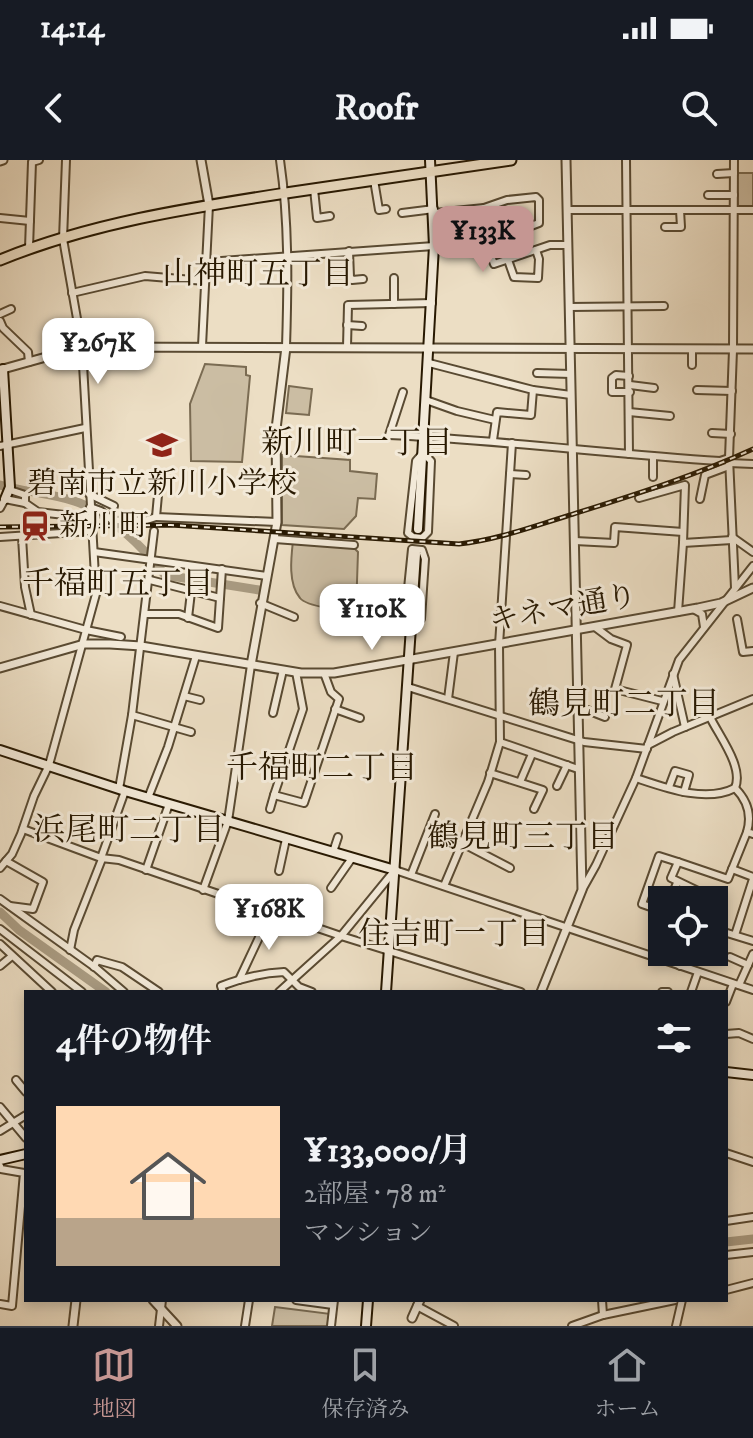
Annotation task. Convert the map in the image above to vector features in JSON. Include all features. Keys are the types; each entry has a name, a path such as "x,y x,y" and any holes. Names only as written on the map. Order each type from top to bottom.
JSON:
{"main road":[{"path":"418,529 434,246 430,160"},
{"path":"0,260 29,248 122,223 209,205 511,160"},
{"path":"2,370 8,494"},
{"path":"386,990 416,554"},
{"path":"0,750 148,798 395,870"},
{"path":"728,1072 753,1075"},
{"path":"0,1163 24,1155"},
{"path":"366,1326 368,1302"}],"street":[{"path":"29,248 32,162 39,160"},
{"path":"0,868 23,829 49,765 96,594 82,347 63,239 66,160"},
{"path":"201,160 209,205 202,346"},
{"path":"203,890 228,821 260,602 277,522 276,429 286,347 288,255 280,160"},
{"path":"566,160 582,890"},
{"path":"626,160 629,454"},
{"path":"734,160 729,462 735,588"},
{"path":"717,174 734,173"},
{"path":"374,180 379,210 386,209"},
{"path":"314,189 317,218 330,216"},
{"path":"708,195 734,195"},
{"path":"402,213 484,208 507,200 536,197 539,200 539,223 489,242"},
{"path":"484,208 494,264 550,245 567,245"},
{"path":"567,210 753,210"},
{"path":"665,227 681,227 680,210"},
{"path":"0,218 30,221"},
{"path":"207,262 434,246"},
{"path":"508,260 514,277 538,278 536,250"},
{"path":"349,251 350,277 352,280 363,279"},
{"path":"72,293 145,276 205,281"},
{"path":"394,278 394,304"},
{"path":"347,347 348,305 432,303"},
{"path":"569,307 664,306"},
{"path":"0,314 11,309"},
{"path":"0,321 28,352 29,362"},
{"path":"347,325 362,326"},
{"path":"0,336 8,333"},
{"path":"2,370 82,347 753,349"},
{"path":"692,350 692,365"},
{"path":"429,363 533,390 571,395"},
{"path":"537,373 571,374"},
{"path":"629,376 616,375 612,378 612,392 654,388"},
{"path":"493,440 497,412 531,415 533,390"},
{"path":"697,390 732,391"},
{"path":"403,392 389,435 493,440 753,464"},
{"path":"426,400 495,420"},
{"path":"629,412 670,416"},
{"path":"4,446 85,428"},
{"path":"712,433 731,434"},
{"path":"444,886 500,742 499,645 512,443"},
{"path":"423,453 431,461 428,532 422,538 408,533 416,461 423,453"},
{"path":"653,456 653,477"},
{"path":"700,499 705,475 729,462"},
{"path":"510,474 526,475"},
{"path":"639,498 686,486 678,612"},
{"path":"0,508 8,494 25,495 25,503 38,512 91,518"},
{"path":"89,494 114,506"},
{"path":"156,517 158,495"},
{"path":"90,507 116,521 156,517 277,522"},
{"path":"116,521 121,510"},
{"path":"507,523 518,524"},
{"path":"575,541 614,543 615,527 683,532"},
{"path":"0,537 92,531"},
{"path":"70,950 122,790 154,531"},
{"path":"22,537 25,587 31,615"},
{"path":"275,539 354,545"},
{"path":"683,543 732,539 753,552"},
{"path":"412,549 422,550 425,559 421,619 412,627 405,618 412,549"},
{"path":"94,552 267,576"},
{"path":"542,990 582,890 636,778 679,660 753,566"},
{"path":"145,614 179,614 218,628 222,569"},
{"path":"746,574 745,584 753,587"},
{"path":"150,580 220,598"},
{"name":"キネマ通り","path":"0,668 84,644 141,646 296,672 324,673 693,609 721,603 753,587"},
{"path":"188,618 191,592"},
{"path":"260,602 294,617"},
{"path":"0,606 121,637"},
{"path":"693,609 702,614 704,627"},
{"path":"737,619 743,652 753,651"},
{"path":"595,627 611,639 627,645 615,689 662,701"},
{"path":"254,644 263,647"},
{"path":"448,699 454,652"},
{"path":"148,798 196,656"},
{"path":"273,713 283,670"},
{"path":"270,809 303,709 296,672"},
{"path":"274,795 304,803 339,699 331,692 324,673"},
{"path":"673,674 685,727"},
{"path":"408,687 584,742 647,747 685,727 753,699"},
{"path":"184,696 200,700"},
{"path":"577,706 605,717"},
{"path":"335,709 360,718"},
{"path":"132,715 191,732"},
{"path":"636,778 684,792 725,794 735,788 738,783 736,769 710,717"},
{"path":"500,742 578,769"},
{"path":"520,782 532,754"},
{"path":"557,786 567,765"},
{"path":"669,787 675,771 689,775 684,792"},
{"path":"490,773 543,790 534,809"},
{"path":"648,886 659,856 728,879 750,833 749,814 742,795 735,788"},
{"path":"699,802 703,793"},
{"path":"146,870 169,804"},
{"path":"411,875 435,814"},
{"path":"23,829 102,858 119,860 341,936 515,990"},
{"path":"333,852 338,837"},
{"path":"279,871 286,839"},
{"path":"462,843 510,868"},
{"path":"331,888 352,858"},
{"path":"6,861 43,882 33,909 9,906"},
{"path":"678,862 671,878 685,886"},
{"path":"732,869 753,878 735,935"},
{"path":"281,990 341,936 395,870 648,955"},
{"path":"648,887 642,904 648,906"},
{"path":"0,899 122,990"},
{"path":"239,990 237,980 271,912"},
{"path":"728,933 751,940 753,928"},
{"path":"0,929 79,990"},
{"path":"0,944 50,990"},
{"path":"728,999 753,954"},
{"path":"0,966 12,956"},
{"path":"730,957 748,965"},
{"path":"94,967 97,960 113,963 156,990"},
{"path":"680,966 753,990"},
{"path":"222,990 221,986 237,980 263,973 284,972 306,990"},
{"path":"692,990 698,972"},
{"path":"728,1034 739,1033 753,1039"},
{"path":"16,1080 24,1090"},
{"path":"0,1107 24,1136"},
{"path":"0,1131 24,1116"},
{"path":"728,1154 753,1162"},
{"path":"0,1163 1,1169 24,1173 23,1227 12,1306 0,1304"},
{"path":"728,1221 753,1217"},
{"path":"728,1255 753,1252"},
{"path":"728,1289 753,1283"},
{"path":"73,1326 76,1302"},
{"path":"155,1302 177,1326"},
{"path":"159,1326 162,1302"},
{"path":"245,1326 249,1302"},
{"path":"331,1326 333,1302"},
{"path":"602,1302 603,1315"},
{"path":"676,1326 682,1302"},
{"path":"412,1322 419,1303 454,1326"},
{"path":"572,1326 641,1303"}],"shaded area":[{"path":"737,173 753,173 753,208 738,208"},
{"path":"473,212 476,238 466,239 463,224 451,226 450,217 442,217 442,215"},
{"path":"205,364 246,367 246,375 250,376 242,462 191,461 190,404"},
{"path":"289,386 312,389 309,415 286,413"},
{"path":"282,455 350,460 350,471 377,474 375,499 358,498 356,516 344,529 282,525"},
{"path":"293,541 353,547 358,552 356,611 318,606 300,598 292,578"},
{"path":"359,590 385,591 383,614 357,612"},
{"path":"275,1307 331,1314 330,1326 272,1326"}],"waterway":[{"path":"0,485 65,498 87,506 124,532 165,575 259,590"},
{"path":"0,912 19,930 103,990"},
{"path":"728,1242 753,1239"}],"tunnel":[{"path":"416,554 418,529"}],"railway":[{"path":"0,527 171,525 459,544 513,533 614,501 753,449"}],"place":[{"name":"碧南市立新川小学校","path":"162,445"},
{"name":"新川町","path":"35,526"}],"district":[{"name":"山神町五丁目","path":"258,275"},
{"name":"新川町一丁目","path":"357,444"},
{"name":"千福町五丁目","path":"118,585"},
{"name":"鶴見町二丁目","path":"624,705"},
{"name":"千福町二丁目","path":"322,769"},
{"name":"浜尾町二丁目","path":"129,831"},
{"name":"鶴見町三丁目","path":"523,838"},
{"name":"住吉町一丁目","path":"454,935"}]}
